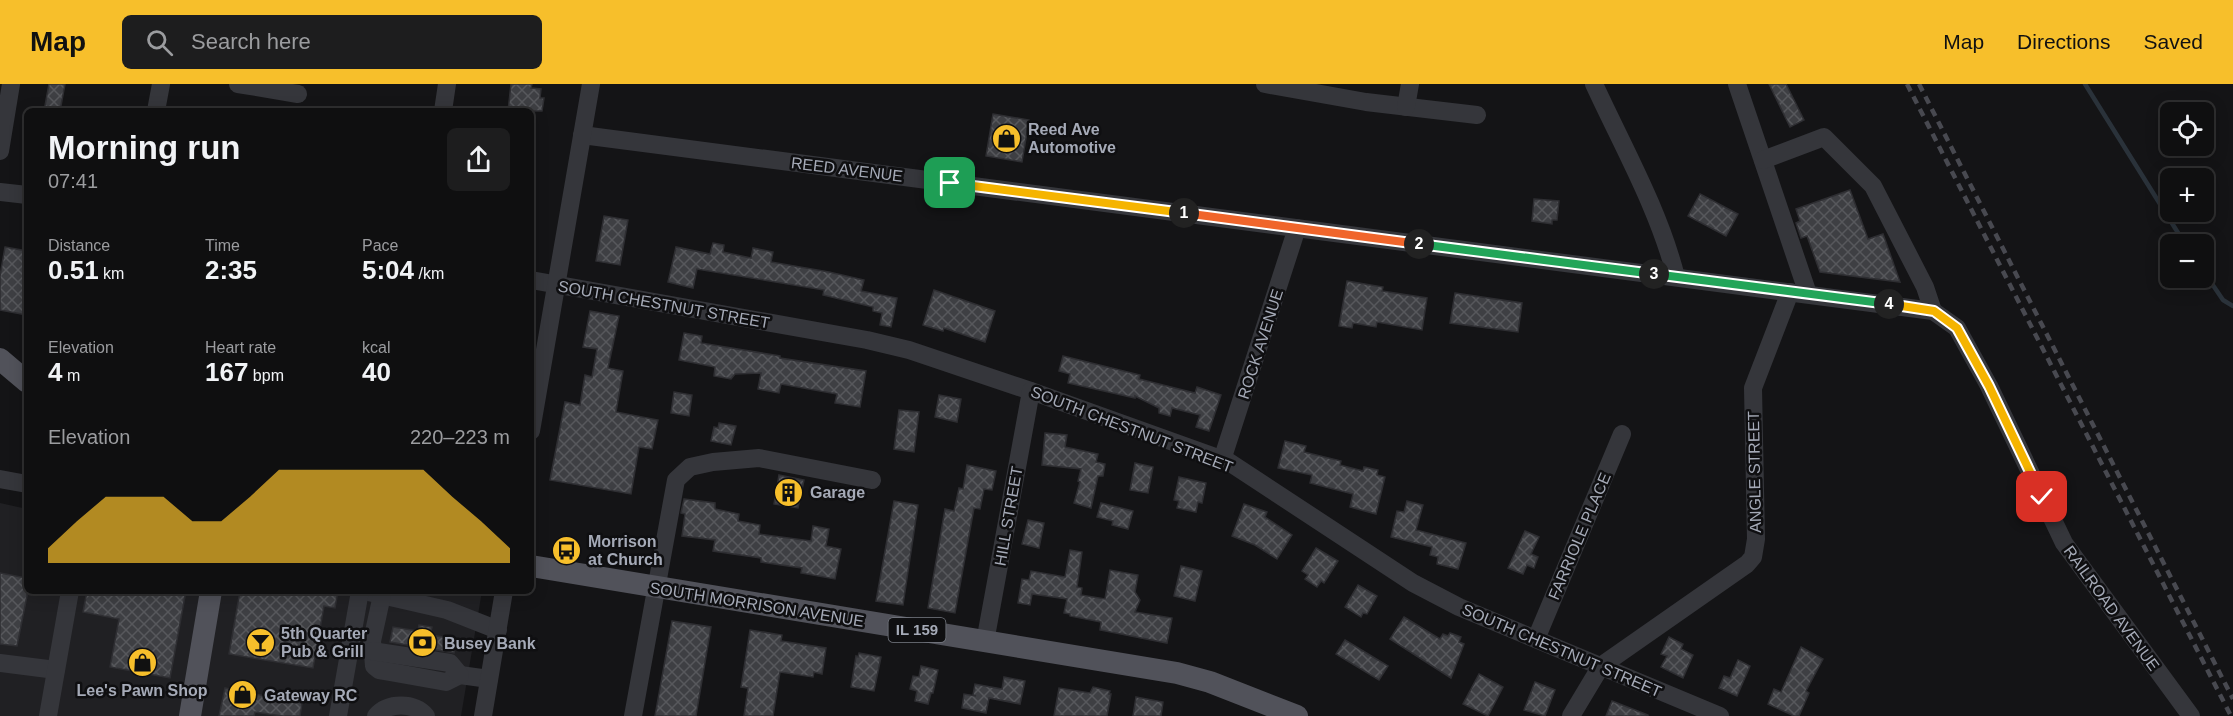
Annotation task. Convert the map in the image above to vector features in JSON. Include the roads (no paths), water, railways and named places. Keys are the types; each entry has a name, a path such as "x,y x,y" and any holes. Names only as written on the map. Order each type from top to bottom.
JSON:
{"main road":[{"path":"0,359 24,379"},
{"name":"SOUTH MORRISON AVENUE","path":"534,567 1177,673 1210,682 1297,716"},
{"path":"189,716 210,594"}],"street":[{"path":"0,151 11,84"},
{"path":"157,108 161,84"},
{"path":"238,84 297,96"},
{"path":"443,108 447,84"},
{"path":"534,398 540,327 555,284 591,84"},
{"path":"1265,84 1366,102 1477,115"},
{"path":"1406,107 1410,84"},
{"path":"1594,84 1655,217 1676,277"},
{"path":"1737,84 1763,160 1799,293"},
{"name":"REED AVENUE","path":"582,135 1934,311"},
{"path":"1763,160 1824,137 1873,186 1934,311"},
{"path":"0,192 24,195"},
{"name":"ROCK AVENUE","path":"1222,460 1297,228"},
{"name":"SOUTH CHESTNUT STREET","path":"534,280 867,340 909,350 1229,462 1413,583 1459,607 1720,716"},
{"name":"ANGLE STREET","path":"1571,716 1601,666 1747,564 1753,557 1756,539 1753,388 1799,293"},
{"name":"RAILROAD AVENUE","path":"1934,311 1957,328 1989,386 2064,543 2190,715"},
{"name":"HILL STREET","path":"985,642 1031,391"},
{"name":"FARRIOLE PLACE","path":"1536,639 1622,434"},
{"path":"633,716 676,480 690,467 713,462 759,458 872,480"},
{"path":"0,479 24,483"},
{"path":"48,716 69,594"},
{"path":"338,716 359,594"},
{"path":"373,594 373,656 450,663 460,675 489,679"},
{"path":"377,594 447,610 498,630"},
{"path":"483,716 504,594"},
{"path":"0,663 56,670"},
{"path":"376,716 384,708 393,705 421,711 426,716"}],"waterway":[{"path":"2085,84 2179,234"},
{"path":"2214,287 2223,300 2233,306"}],"railway":[{"path":"1907,84 2231,716"},
{"path":"1919,84 2233,699"}],"place":[{"name":"Reed Ave Automotive","path":"1007,138"},
{"name":"Garage","path":"789,492"},
{"name":"Morrison at Church","path":"567,550"},
{"name":"5th Quarter Pub & Grill","path":"260,642"},
{"name":"Busey Bank","path":"423,643"},
{"name":"Lee's Pawn Shop","path":"142,662"},
{"name":"Gateway RC","path":"243,695"}]}
